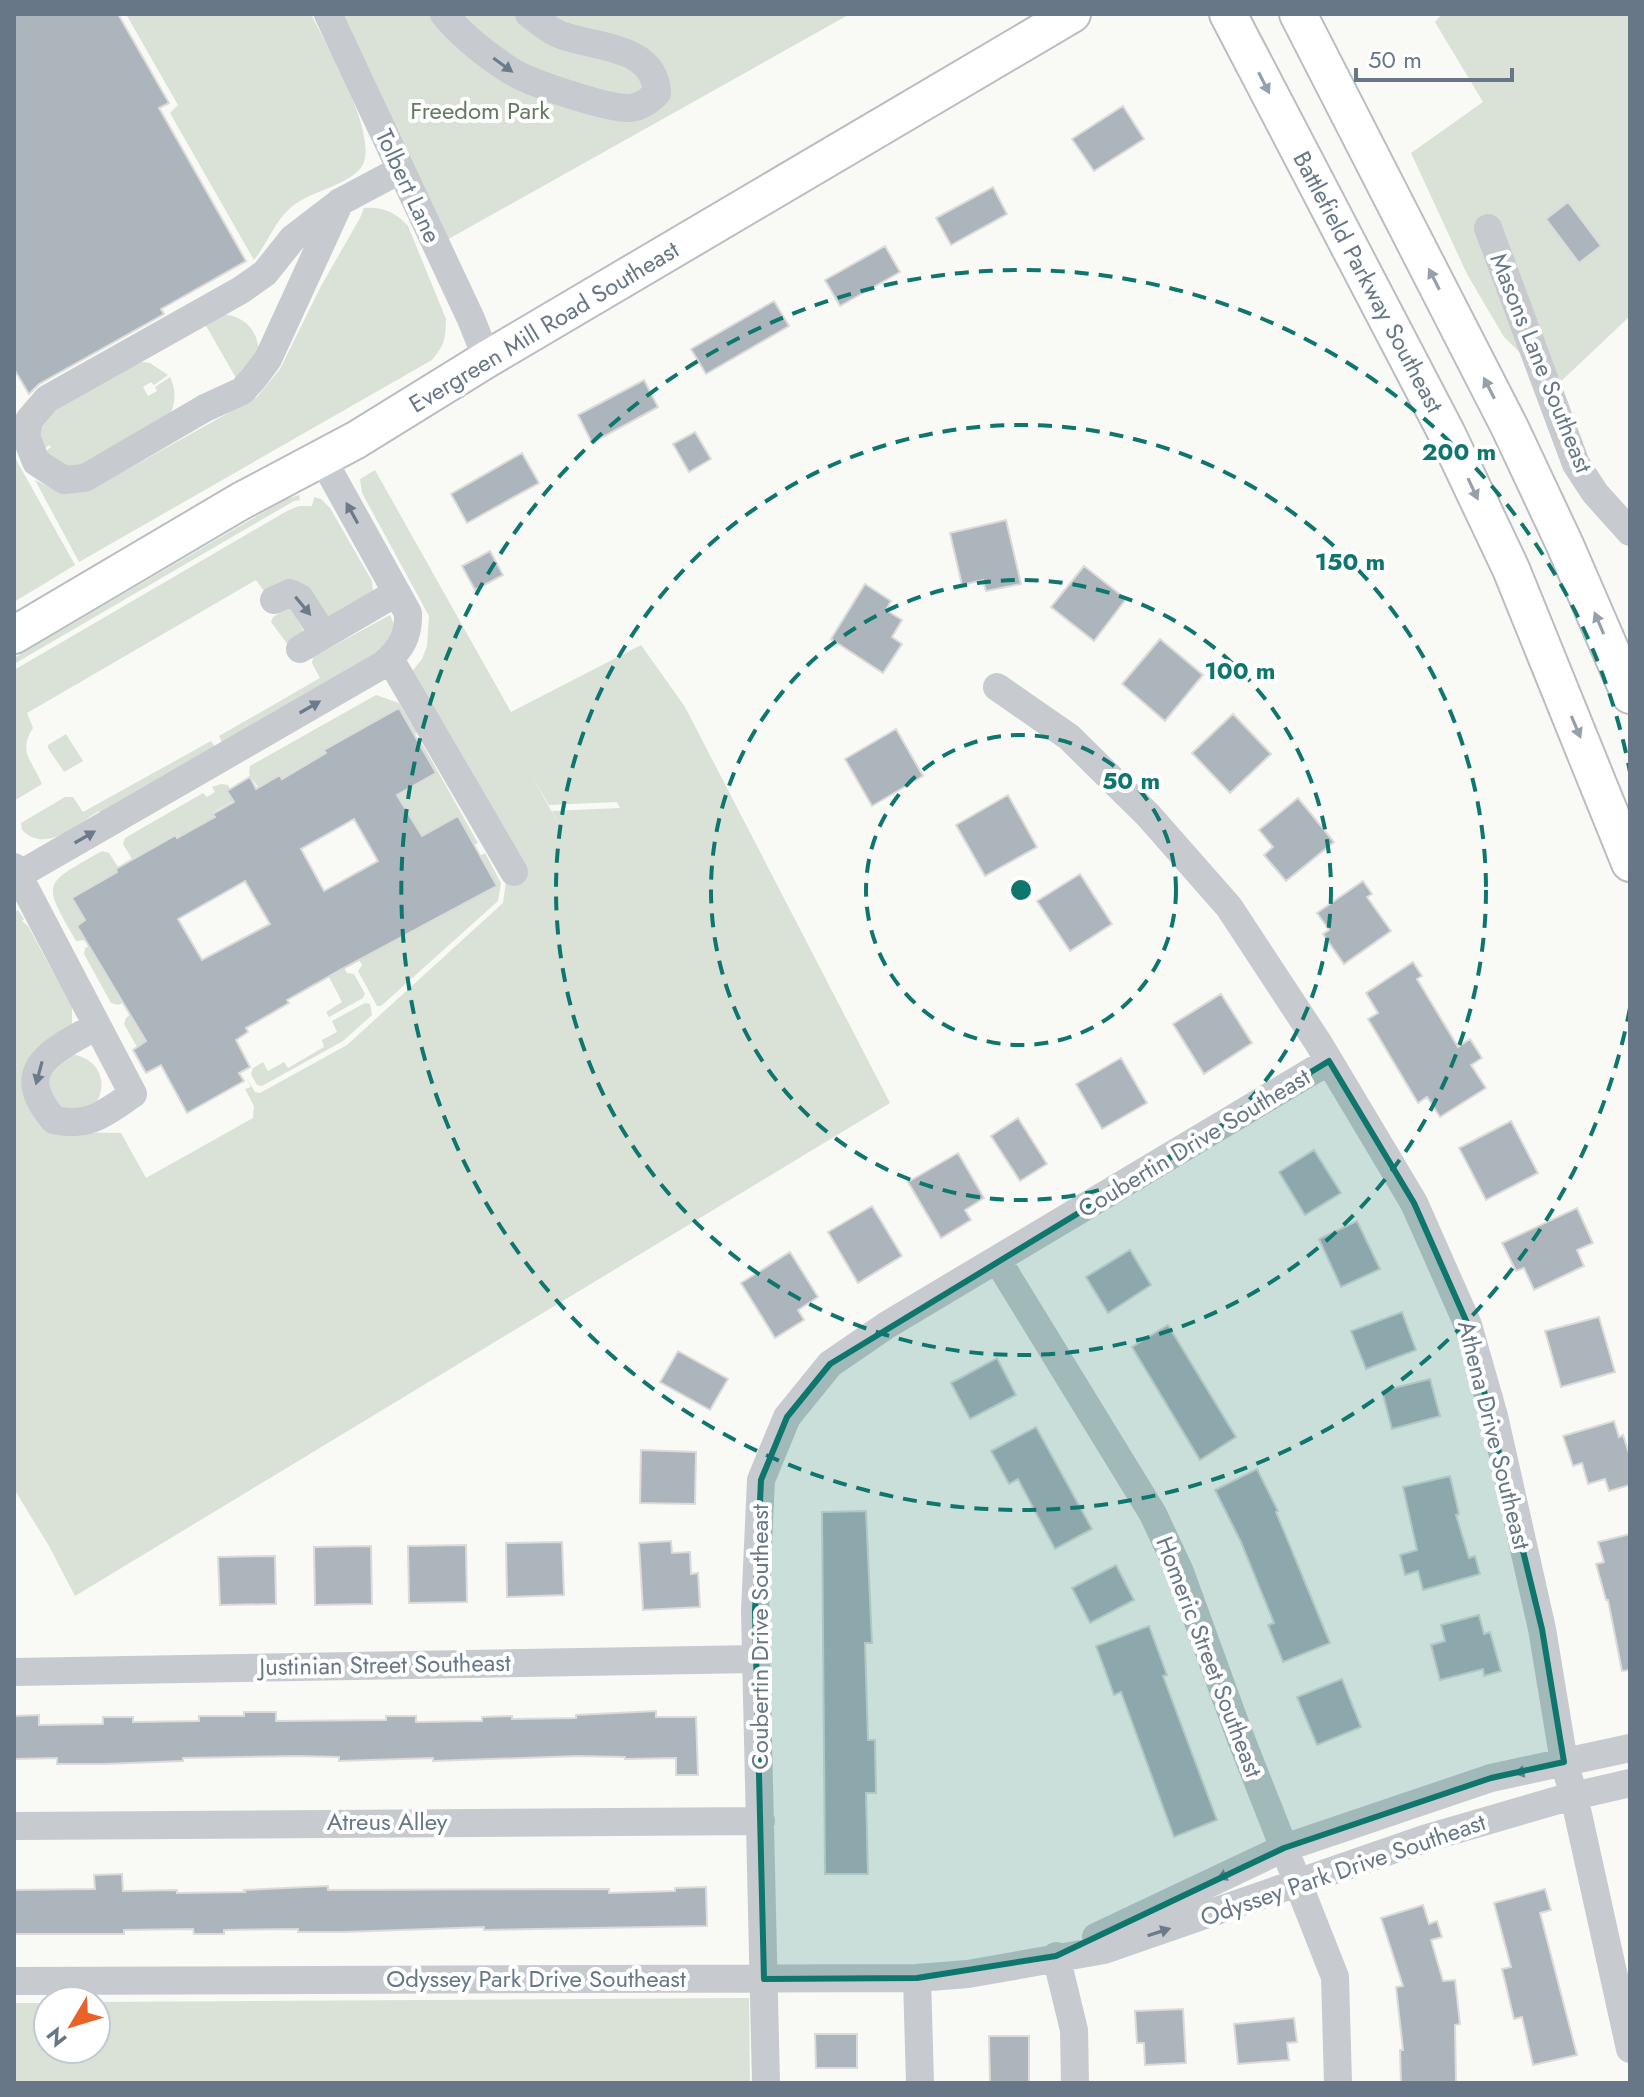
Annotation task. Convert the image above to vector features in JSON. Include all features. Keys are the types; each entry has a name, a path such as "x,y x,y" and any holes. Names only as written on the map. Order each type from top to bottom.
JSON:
{"main road":[{"name":"Evergreen Mill Road Southeast","path":"14,635 241,501 322,458 1072,14"},
{"name":"Battlefield Parkway Southeast","path":"1228,14 1446,432 1511,569 1623,825 1630,863"},
{"path":"1298,14 1510,428 1630,695"}],"street":[{"name":"Tolbert Lane","path":"328,14 487,359"},
{"path":"444,14 463,36 514,73 587,100 630,108 645,104 657,93 656,80 638,57 558,34 529,14"},
{"path":"340,202 268,359 242,391 205,408 85,478 64,480 36,462 26,436 29,420 47,399 241,290 265,273 293,238 340,202 400,170"},
{"name":"Masons Lane Southeast","path":"1488,228 1576,464 1595,493 1630,532"},
{"path":"97,1026 45,1057 37,1068 36,1094 54,1120 83,1123 133,1094 16,871 390,659 400,650 409,628 408,613 322,458"},
{"path":"274,600 290,593 300,598 311,642 396,593"},
{"path":"390,659 514,872"},
{"name":"Athena Drive Southeast","path":"997,687 1069,737 1148,815 1229,907 1329,1061 1414,1203 1468,1325 1494,1416 1542,1629 1564,1762 1630,2049"},
{"name":"Coubertin Drive Southeast","path":"766,2083 755,1611 761,1480 787,1417 830,1364 887,1325 1329,1061"},
{"name":"Homeric Street Southeast","path":"998,1261 1153,1514 1180,1572 1335,1977 1338,2083"},
{"name":"Justinian Street Southeast","path":"14,1672 756,1659"},
{"name":"Odyssey Park Drive Southeast","path":"1056,1956 1284,1848 1491,1778 1630,1748"},
{"name":"Odyssey Park Drive Southeast","path":"14,1981 917,1978 968,1974 1056,1956 1104,1950 1424,1839 1630,1783"},
{"name":"Atreus Alley","path":"14,1826 761,1821"},
{"path":"1056,1956 1074,2030 1075,2083"},
{"path":"917,1978 920,2083"}],"highlighted area":[{"path":"1329,1061 1414,1203 1468,1325 1542,1629 1564,1762 1491,1778 1284,1848 1056,1956 917,1978 764,1979 755,1611 761,1480 787,1417 830,1364"}],"green space":[{"path":"126,14 311,14 359,116 365,156 360,169 288,210 254,260 170,113 178,105"},
{"name":"Freedom Park","path":"328,14 850,14 436,246"},
{"path":"1442,14 1630,14 1630,316 1555,387 1504,337 1467,274 1411,153 1483,102 1435,22"},
{"path":"364,208 389,211 408,226 446,319 444,341 432,360 79,562 35,480 62,493 87,492 257,397 280,369"},
{"path":"216,314 242,320 256,338 258,356 236,378 205,324"},
{"path":"136,361 150,363 168,375 154,385 151,382 143,387 148,396 170,377 174,396 170,414 97,460 67,470 42,454 51,447 49,445 41,452 38,448 43,413"},
{"path":"14,456 75,565 14,602"},
{"path":"375,470 511,712 641,645 685,707 890,1103 75,1596 14,1489 14,912 18,910 24,919 22,921 28,926 72,1007 72,1024 35,1057 68,1132 121,1133 146,1178 253,1118 254,1106 245,1089 251,1087 246,1077 255,1092 260,1093 347,1045 503,903 506,881 410,674 422,659 427,646 429,616 362,493 360,479","holes":["531,775 549,805 617,802 620,808 552,811 564,833"]},
{"path":"299,495 300,500 14,664 14,658 284,500"},
{"path":"314,497 330,508 372,581 373,593 334,620 264,591 256,580 27,713 33,728 26,751 42,784 14,801 14,670 287,511 299,506 312,506"},
{"path":"291,608 305,634 288,645 271,622 273,617"},
{"path":"390,615 395,627 388,647 222,743 219,736 320,678 312,663 313,657"},
{"path":"376,695 399,703 417,733 399,708 324,750 325,753 282,778 279,775 258,787 249,774 250,766"},
{"path":"66,734 83,761 64,772 48,745"},
{"path":"211,741 215,747 62,834 42,839 22,830 21,823 65,797 73,797 83,812"},
{"path":"420,744 478,843 474,845 458,817 422,836 397,795 436,773"},
{"path":"228,785 230,789 227,791 233,801 212,813 214,817 132,859 123,844 125,838 203,793 207,797 215,792 212,787"},
{"path":"102,851 109,853 118,867 115,869 117,872 72,898 85,920 77,926 85,940 76,941 57,906 54,886 68,871"},
{"path":"485,853 501,883 498,901 381,1006 377,1006 358,971 362,965 359,960 496,886 480,856"},
{"path":"89,946 122,1003 111,1003 84,954"},
{"path":"344,968 347,973 354,974 365,994 329,1017 326,1012 342,1002 329,977"},
{"path":"365,1003 370,1004 372,1015 343,1041 262,1086 257,1085 251,1074 253,1068 263,1062 268,1071 284,1062 288,1068 324,1047 322,1040 337,1032 332,1021"},
{"path":"131,1014 146,1042 137,1047 124,1024"},
{"path":"69,1054 93,1064 101,1078 101,1086 96,1103 67,1116 41,1084"},
{"path":"749,1998 750,2083 14,2083 14,2003 32,2003 32,2065 112,2065 112,2002"}],"building":[{"path":"14,14 118,14 169,103 159,108 246,261 161,309 164,314 39,384 29,394 14,369"},
{"path":"1123,106 1144,139 1094,171 1072,139"},
{"path":"993,187 1007,214 951,245 936,218"},
{"path":"1568,202 1601,246 1579,263 1546,219"},
{"path":"885,246 900,272 840,306 825,280"},
{"path":"774,301 789,326 706,374 691,349"},
{"path":"644,380 658,407 592,443 578,415"},
{"path":"695,432 711,459 689,472 673,444"},
{"path":"522,453 539,483 467,523 451,494"},
{"path":"1006,520 1021,584 986,591 983,580 962,585 950,533"},
{"path":"490,551 503,575 475,590 462,566"},
{"path":"1084,566 1126,599 1094,641 1051,607"},
{"path":"865,584 891,601 886,610 902,620 892,637 902,644 883,673 831,639"},
{"path":"1160,639 1203,675 1165,721 1122,684"},
{"path":"399,708 436,773 397,795 422,836 458,816 497,886 287,1000 289,1003 246,1028 248,1032 236,1040 250,1067 239,1073 244,1081 187,1113 161,1065 146,1073 133,1050 146,1041 77,926 85,920 72,898 176,835 177,838 215,817 213,814 234,802 227,791 250,777 256,789 280,775 282,779 326,753 324,750","holes":["354,819 378,861 324,891 301,849","245,881 270,924 202,960 178,919"]},
{"path":"1233,714 1271,754 1230,793 1192,753"},
{"path":"896,729 923,776 872,806 845,759"},
{"path":"1008,795 1037,847 985,876 956,825"},
{"path":"1298,798 1334,842 1286,881 1264,855 1273,847 1259,830"},
{"path":"1080,874 1112,924 1070,951 1037,901"},
{"path":"1363,881 1372,894 1367,897 1391,931 1344,964 1323,934 1329,930 1317,913"},
{"path":"1413,962 1422,976 1417,979 1458,1047 1470,1039 1482,1058 1471,1065 1486,1088 1440,1117 1427,1097 1418,1103 1368,1019 1378,1013 1366,993"},
{"path":"1221,994 1252,1043 1204,1074 1173,1024"},
{"path":"1121,1058 1147,1103 1102,1129 1076,1084"},
{"path":"1018,1118 1047,1164 1020,1181 991,1136"},
{"path":"1511,1121 1538,1173 1486,1200 1459,1148"},
{"path":"1314,1150 1341,1193 1305,1215 1279,1172"},
{"path":"958,1153 984,1198 965,1210 971,1220 941,1238 908,1182"},
{"path":"872,1206 902,1256 858,1283 828,1232"},
{"path":"1577,1208 1593,1243 1577,1250 1584,1266 1534,1290 1524,1268 1516,1271 1502,1243"},
{"path":"1357,1221 1380,1269 1341,1287 1319,1239"},
{"path":"1130,1250 1151,1285 1108,1313 1086,1277"},
{"path":"790,1252 818,1297 798,1310 804,1320 775,1338 741,1283"},
{"path":"1402,1312 1416,1350 1366,1369 1351,1331"},
{"path":"1599,1317 1615,1372 1561,1387 1545,1331"},
{"path":"1168,1325 1236,1437 1200,1460 1132,1347"},
{"path":"678,1351 728,1379 710,1410 660,1382"},
{"path":"997,1358 1016,1395 970,1419 951,1383"},
{"path":"1430,1379 1440,1416 1392,1429 1382,1391"},
{"path":"1614,1421 1619,1437 1623,1435 1630,1457 1630,1485 1609,1491 1605,1479 1588,1484 1582,1463 1573,1466 1563,1436"},
{"path":"1036,1427 1092,1529 1055,1549 1018,1479 1009,1484 991,1451"},
{"path":"641,1450 696,1452 695,1504 640,1503"},
{"path":"1257,1469 1278,1511 1330,1643 1283,1662 1268,1625 1274,1623 1241,1542 1215,1490"},
{"path":"1450,1476 1459,1514 1456,1515 1469,1558 1475,1556 1480,1574 1423,1590 1418,1571 1405,1575 1400,1555 1417,1550 1403,1487"},
{"path":"866,1511 872,1643 865,1643 868,1740 875,1740 876,1793 866,1793 868,1874 825,1874 822,1512"},
{"path":"1630,1534 1630,1670 1622,1671 1608,1600 1596,1564 1604,1562 1598,1542"},
{"path":"671,1541 672,1553 690,1552 691,1574 698,1573 700,1607 643,1610 639,1543"},
{"path":"562,1542 564,1595 507,1597 506,1543"},
{"path":"466,1545 467,1602 409,1603 408,1546"},
{"path":"371,1546 372,1604 315,1605 314,1547"},
{"path":"275,1556 276,1604 220,1605 218,1557"},
{"path":"1116,1565 1134,1600 1090,1623 1072,1588"},
{"path":"1479,1615 1484,1634 1490,1632 1501,1671 1484,1676 1483,1669 1440,1680 1431,1645 1445,1641 1441,1625"},
{"path":"1149,1626 1167,1675 1163,1676 1217,1820 1174,1837 1121,1692 1114,1695 1096,1646"},
{"path":"1342,1679 1361,1727 1317,1745 1297,1697"},
{"path":"656,1711 656,1717 696,1717 698,1775 676,1775 676,1758 577,1756 339,1761 339,1757 297,1756 183,1758 183,1761 104,1764 57,1764 57,1758 14,1759 14,1716 39,1715 39,1725 103,1724 103,1717 133,1717 133,1722 199,1721 199,1716 244,1716 244,1712 276,1712 276,1721 386,1720 386,1716 416,1716 416,1722 482,1721 482,1717 512,1716 512,1719 576,1718 576,1715"},
{"path":"122,1874 123,1891 177,1890 177,1893 328,1886 328,1890 609,1889 609,1893 706,1887 707,1926 484,1930 484,1927 344,1932 224,1930 224,1934 194,1934 193,1929 124,1930 124,1934 14,1934 14,1890 95,1889 94,1875"},
{"path":"1545,1889 1551,1910 1540,1913 1577,2055 1533,2065 1522,2017 1514,2019 1502,1969 1511,1967 1494,1903"},
{"path":"1423,1905 1429,1924 1437,1921 1442,1937 1431,1940 1443,1981 1455,1980 1460,2024 1455,2025 1456,2083 1401,2083 1400,2050 1403,2050 1396,1987 1403,1986 1381,1918"},
{"path":"1183,2009 1186,2063 1145,2065 1144,2043 1137,2043 1135,2011"},
{"path":"1294,2018 1297,2042 1287,2043 1289,2060 1238,2064 1234,2024"},
{"path":"815,2034 857,2034 857,2068 816,2068"},
{"path":"989,2036 1029,2036 1029,2083 990,2083"}]}
